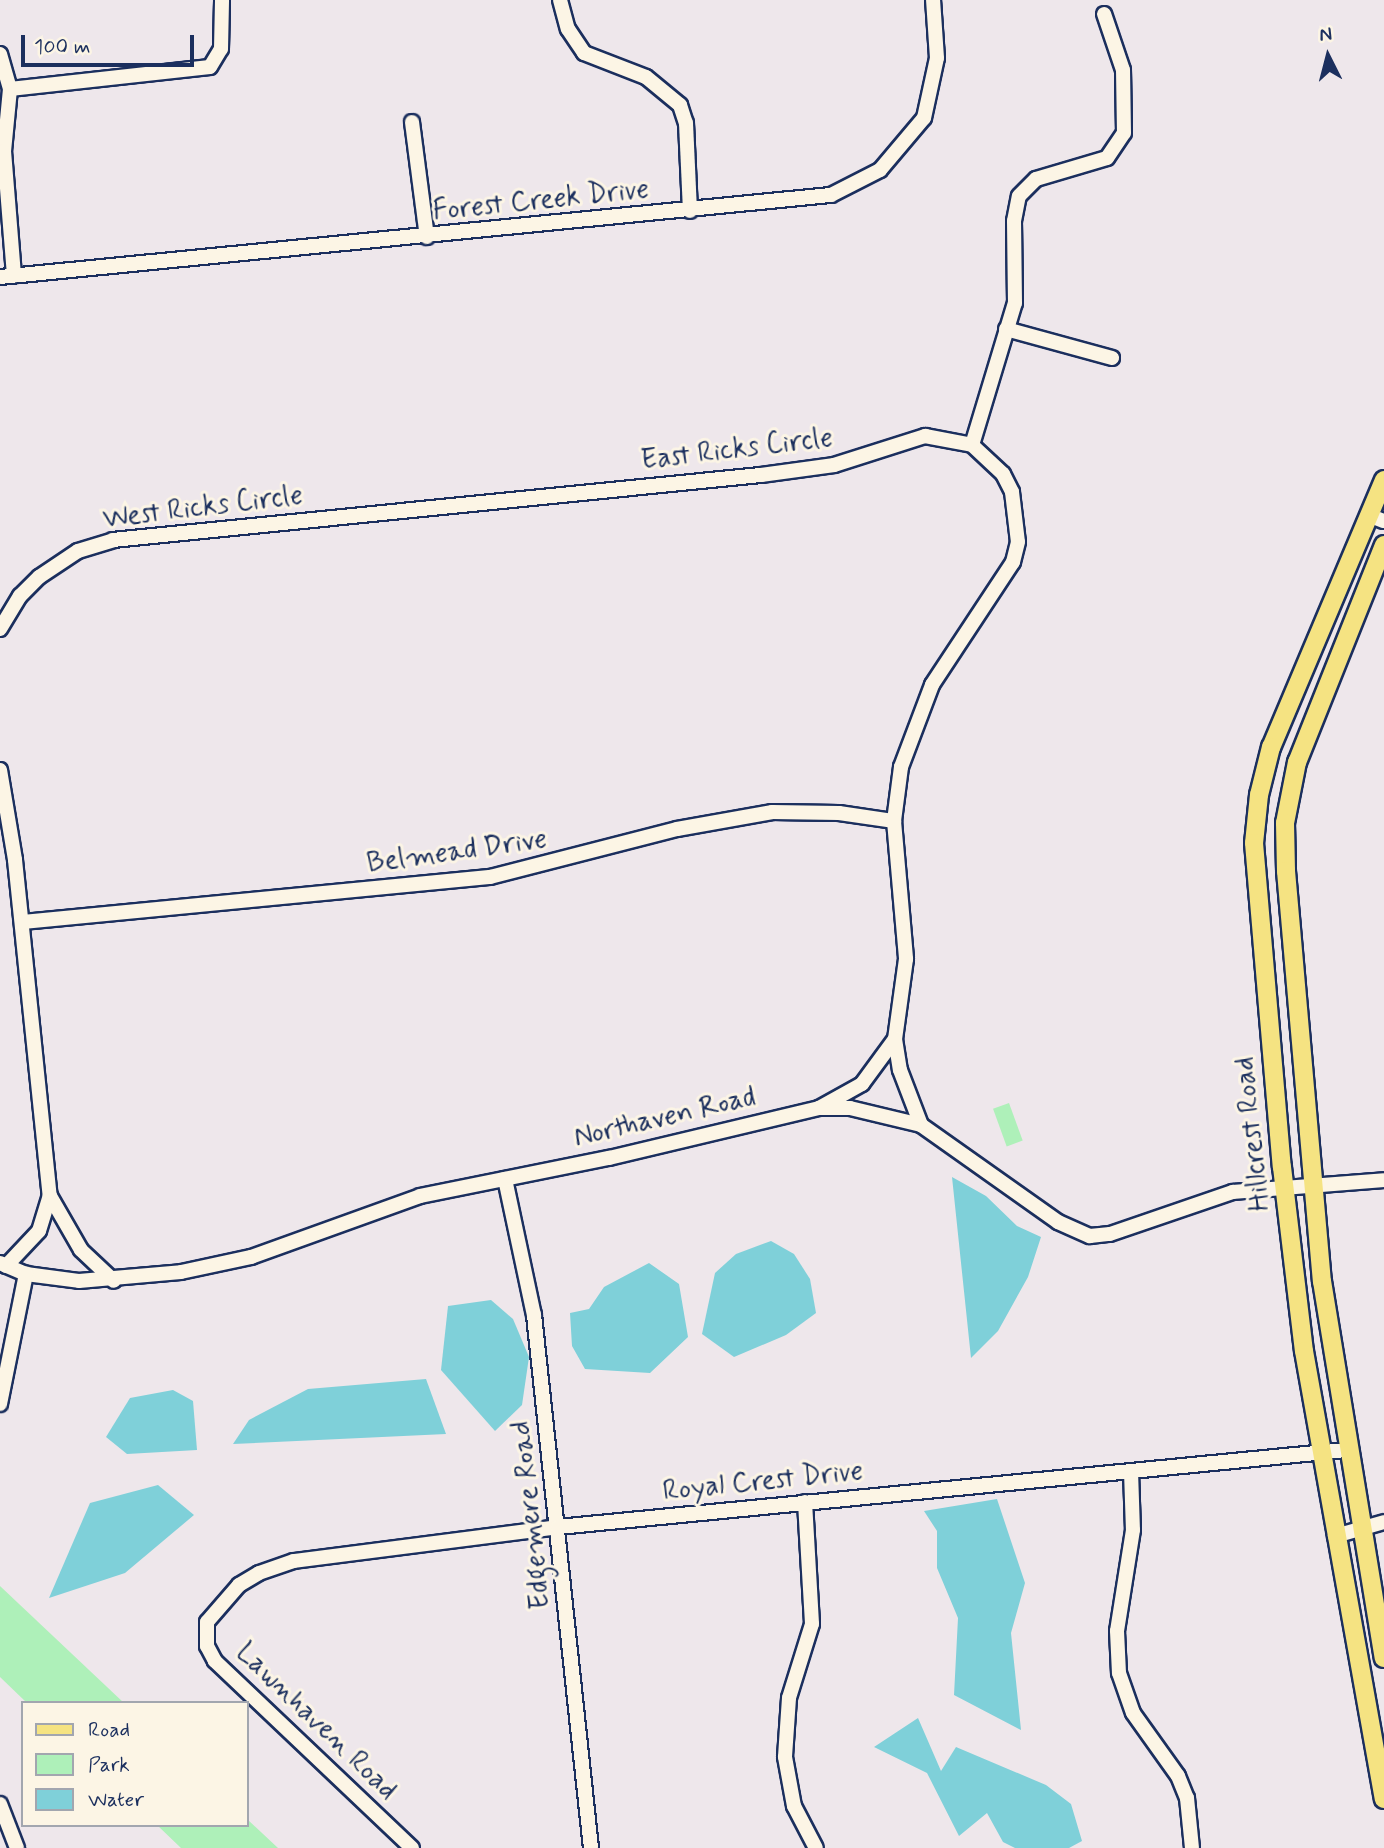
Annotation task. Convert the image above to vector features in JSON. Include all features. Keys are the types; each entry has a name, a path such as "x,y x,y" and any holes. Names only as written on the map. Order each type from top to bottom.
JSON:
{"main road":[{"name":"Hillcrest Road","path":"1384,480 1376,518 1271,747 1256,818 1256,872 1284,1185 1304,1351 1335,1536 1379,1748 1384,1799"},
{"name":"Hillcrest Road","path":"1384,545 1297,762 1287,801 1286,871 1323,1293 1346,1450 1384,1658"}],"street":[{"path":"10,89 211,67 221,50 222,0"},
{"path":"560,0 568,29 584,52 646,77 680,105 686,123 690,211"},
{"name":"Forest Creek Drive","path":"7,277 831,195 880,170 924,118 937,58 933,0"},
{"path":"920,1125 900,1070 895,1039 906,959 894,821 901,766 912,728 932,685 1013,562 1018,542 1012,492 1003,474 972,445 1016,293 1014,220 1019,196 1036,179 1107,158 1124,133 1123,70 1104,14"},
{"path":"0,54 10,89 4,151 7,277"},
{"path":"412,122 427,237"},
{"path":"1006,329 1112,358"},
{"name":"East Ricks Circle","path":"405,510 822,467 925,436 972,445"},
{"name":"West Ricks Circle","path":"0,629 20,596 39,577 95,545 146,534 405,510"},
{"path":"0,771 22,922 50,1196 39,1231 3,1265"},
{"name":"Belmead Drive","path":"22,922 490,877 758,814 800,811 894,821"},
{"path":"819,1108 862,1084 895,1039"},
{"name":"Northaven Road","path":"3,1265 26,1274 114,1281 251,1257 384,1206 819,1108 850,1108 920,1125 1058,1222 1090,1236 1110,1234 1233,1192 1284,1185 1384,1180"},
{"name":"Edgemere Road","path":"505,1180 534,1315 591,1848"},
{"path":"50,1196 81,1250 114,1281"},
{"path":"0,1404 26,1274"},
{"name":"Royal Crest Drive","path":"207,1622 239,1586 277,1565 558,1527 1346,1450"},
{"path":"1131,1471 1133,1530 1117,1631 1119,1673 1133,1713 1178,1776 1187,1798 1192,1848"},
{"path":"805,1502 812,1625 789,1698 785,1757 794,1806 816,1848"},
{"path":"1335,1536 1384,1522"},
{"name":"Lawnhaven Road","path":"207,1622 207,1646 215,1661 412,1848"},
{"path":"0,1804 17,1848"}],"green space":[{"path":"1009,1103 1023,1141 1007,1146 993,1109"},
{"path":"0,1586 122,1701 25,1701 0,1677"},
{"path":"248,1820 278,1848 181,1848 159,1827 248,1827"}],"water":[{"path":"952,1177 986,1196 1017,1226 1041,1237 1028,1277 998,1331 971,1358"},
{"path":"771,1241 794,1254 810,1279 816,1313 786,1335 734,1357 702,1334 715,1273 736,1254"},
{"path":"649,1263 679,1284 688,1337 650,1373 585,1369 572,1346 570,1313 589,1309 604,1287"},
{"path":"491,1300 513,1319 529,1357 522,1405 495,1431 441,1370 448,1306"},
{"path":"426,1379 446,1434 233,1444 249,1420 308,1389"},
{"path":"173,1390 193,1401 197,1450 127,1454 106,1437 130,1398"},
{"path":"158,1485 194,1515 125,1573 49,1598 90,1503"},
{"path":"997,1499 1025,1583 1011,1633 1021,1730 954,1695 958,1618 937,1568 937,1531 924,1511"},
{"path":"918,1718 941,1771 956,1747 1046,1785 1071,1804 1082,1841 1069,1848 1015,1848 1003,1842 987,1813 959,1836 927,1773 874,1747"}]}
